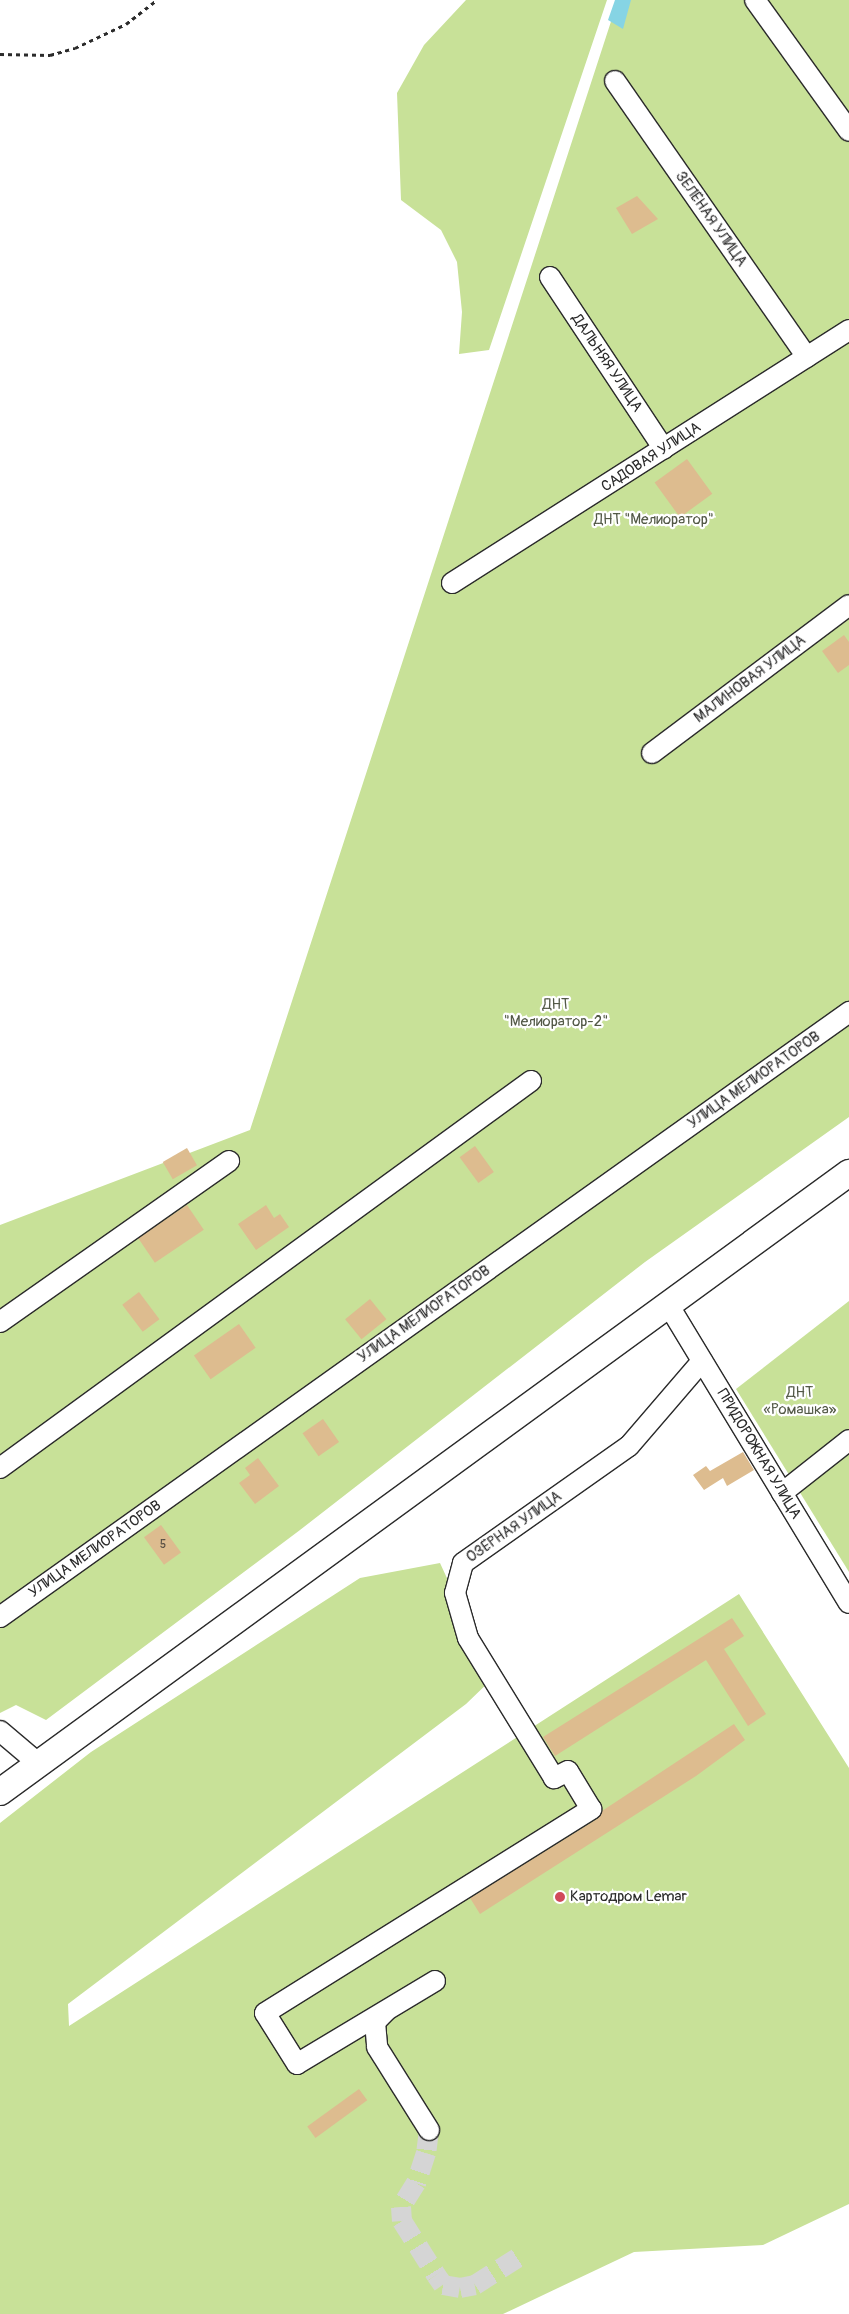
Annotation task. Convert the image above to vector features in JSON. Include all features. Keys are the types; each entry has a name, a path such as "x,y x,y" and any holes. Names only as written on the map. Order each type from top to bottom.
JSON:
{"main road":[{"path":"0,1792 849,1174"}],"street":[{"path":"755,0 849,131"},
{"name":"ЗЕЛЁНАЯ УЛИЦА","path":"615,81 807,357"},
{"name":"ДАЛЬНЯЯ УЛИЦА","path":"550,277 664,449"},
{"name":"САДОВАЯ УЛИЦА","path":"452,583 849,330"},
{"name":"МАЛИНОВАЯ УЛИЦА","path":"652,752 849,605"},
{"name":"УЛИЦА МЕЛИОРАТОРОВ","path":"0,1616 849,1012"},
{"path":"0,1468 531,1081"},
{"path":"0,1322 229,1161"},
{"name":"ПРИДОРОЖНАЯ УЛИЦА","path":"668,1306 849,1603"},
{"name":"ОЗЁРНАЯ УЛИЦА","path":"386,2010 297,2064 265,2013 591,1809 568,1771 554,1778 468,1638 455,1593 463,1563 629,1446 702,1361"},
{"path":"782,1493 849,1440"},
{"path":"0,1731 39,1764"},
{"path":"429,2130 377,2047 375,2022 386,2010 435,1982"}],"path":[{"path":"0,54 50,55 75,48 126,24 157,0"}],"green space":[{"path":"466,0 607,0 489,350 459,354 462,312 457,262 441,230 401,200 397,93 424,45"},
{"name":"ДНТ \"Мелиоратор-2\"","path":"618,0 849,0 849,1117 645,1262 300,1530 46,1720 16,1705 0,1713 0,1225 250,1130"},
{"name":"ДНТ «Ромашка»","path":"849,1301 849,1572 736,1389"},
{"name":"Картодром Lemar","path":"440,1563 493,1678 466,1704 68,2004 69,2026 739,1594 849,1768 849,2204 763,2245 634,2252 503,2314 0,2314 0,1823 91,1752 360,1578"}],"water":[{"path":"615,0 631,0 623,29 608,20"}],"building":[{"path":"637,196 658,219 632,234 616,208"},
{"path":"687,459 712,494 680,517 655,483"},
{"path":"844,635 849,642 849,665 838,673 822,651"},
{"path":"475,1146 494,1172 478,1183 460,1157"},
{"path":"187,1148 197,1165 173,1179 163,1162"},
{"path":"187,1205 204,1230 155,1263 138,1238"},
{"path":"266,1205 274,1218 280,1214 289,1227 256,1250 238,1224"},
{"path":"139,1292 159,1319 143,1332 122,1305"},
{"path":"370,1299 386,1319 361,1339 345,1319"},
{"path":"239,1324 256,1348 211,1379 194,1356"},
{"path":"323,1419 339,1442 319,1456 303,1433"},
{"path":"743,1452 754,1470 727,1486 723,1478 704,1490 693,1475 706,1466 710,1471"},
{"path":"258,1458 279,1486 255,1504 239,1483 250,1475 245,1468"},
{"path":"161,1525 181,1553 164,1565 144,1537"},
{"path":"732,1618 744,1636 724,1649 766,1714 748,1726 706,1660 555,1756 543,1737"},
{"path":"734,1724 745,1740 696,1776 480,1914 470,1898 597,1819 602,1811"},
{"path":"359,2089 367,2100 315,2138 307,2127"}],"tunnel":[{"path":"429,2130 426,2153 416,2183 401,2207 402,2221 443,2285 460,2288 475,2285 519,2257"}],"place":[{"name":"Картодром Lemar","path":"560,1897"}],"park label":[{"name":"ДНТ \"Мелиоратор\"","path":"654,520"}]}
